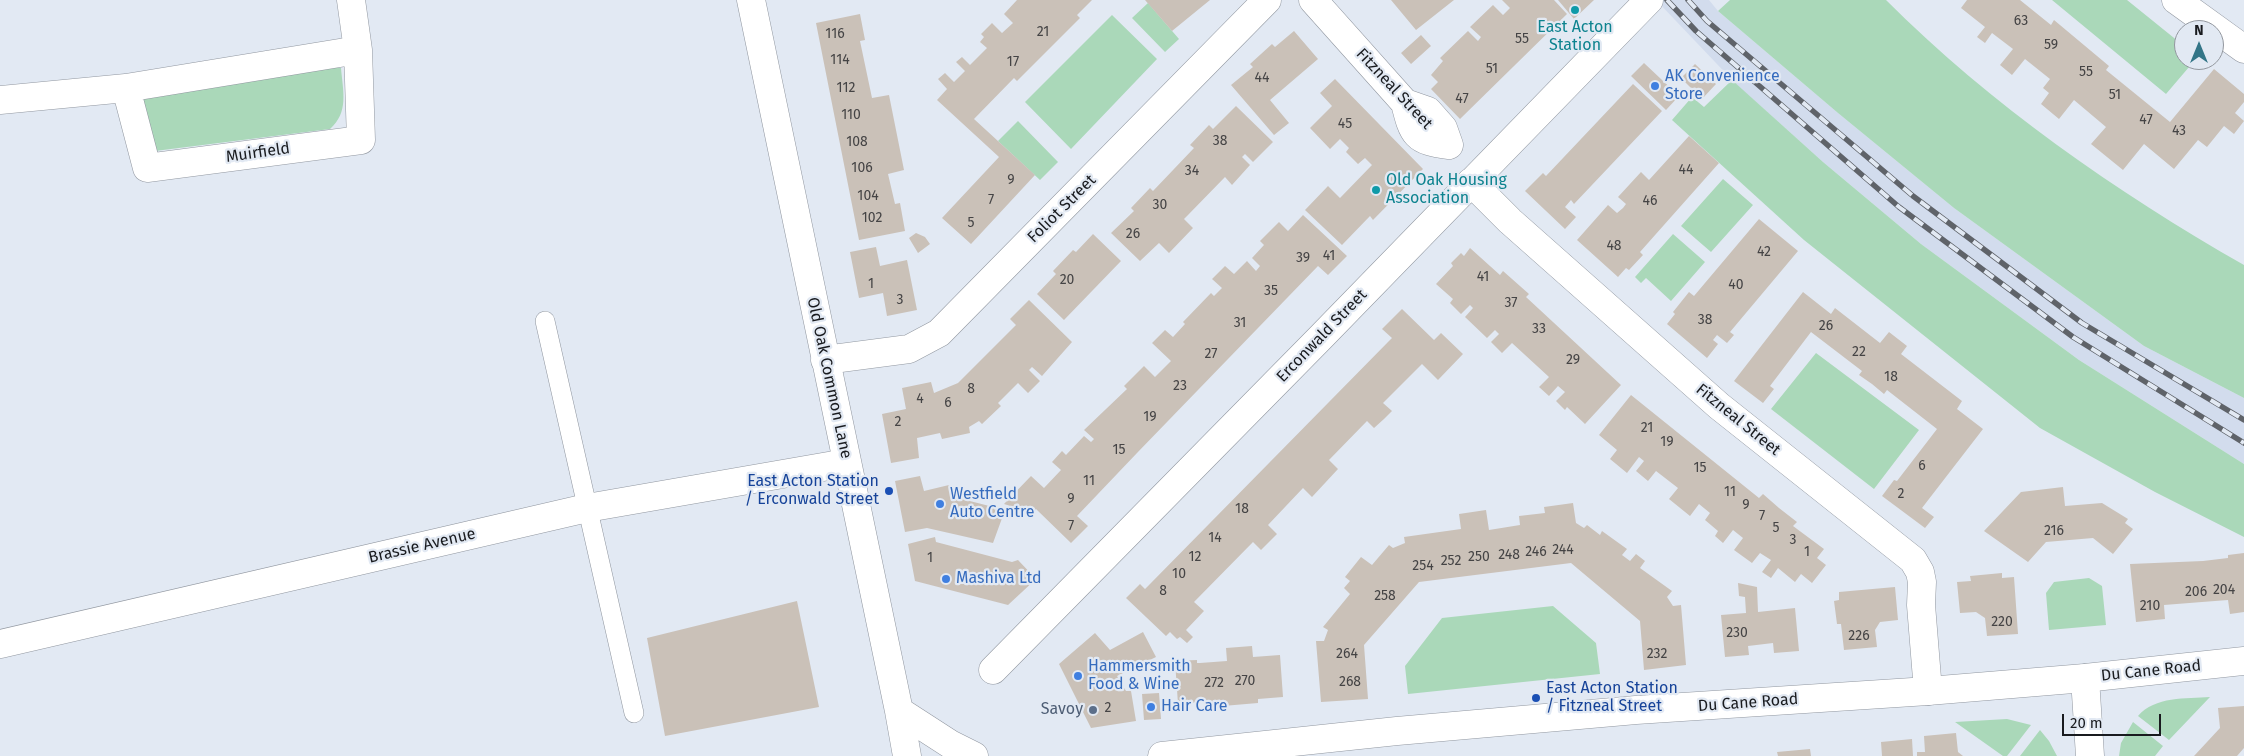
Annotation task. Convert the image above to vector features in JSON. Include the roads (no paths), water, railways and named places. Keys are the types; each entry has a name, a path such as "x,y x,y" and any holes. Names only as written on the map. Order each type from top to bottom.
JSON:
{"street":[{"name":"Muirfield","path":"126,88 147,168 361,140 358,50 351,0"},
{"name":"Old Oak Common Lane","path":"751,0 907,756"},
{"name":"Foliot Street","path":"825,360 909,349 939,333 1267,0"},
{"name":"Fitzneal Street","path":"1313,0 1405,103 1428,111 1443,128 1449,145 1510,221 1719,406 1913,560 1920,572 1922,582 1921,605 1928,691"},
{"name":"Erconwald Street","path":"993,670 1648,0"},
{"path":"2176,0 2244,49"},
{"path":"0,100 126,88 358,50"},
{"name":"Brassie Avenue","path":"0,644 587,508 846,463"},
{"name":"Du Cane Road","path":"1162,756 1397,731 1627,711 1928,691 2085,678 2244,661"},
{"path":"2085,678 2090,756"},
{"path":"899,711 950,744 974,756"}],"lane":[{"path":"545,321 634,714"}],"railway":[{"path":"1667,0 1696,31 1899,207 2073,337 2244,443"},
{"path":"1688,0 1707,21 1913,196 2082,323 2244,420"}],"place":[{"name":"East Acton Station","path":"1575,10"},
{"name":"AK Convenience Store","path":"1655,86"},
{"name":"Old Oak Housing Association","path":"1376,190"},
{"name":"East Acton Station / Erconwald Street","path":"889,491"},
{"name":"Westfield Auto Centre","path":"940,504"},
{"name":"Mashiva Ltd","path":"946,579"},
{"name":"Hammersmith Food & Wine","path":"1078,676"},
{"name":"East Acton Station / Fitzneal Street","path":"1536,698"},
{"name":"Hair Care","path":"1151,707"},
{"name":"Savoy","path":"1093,710"}]}
